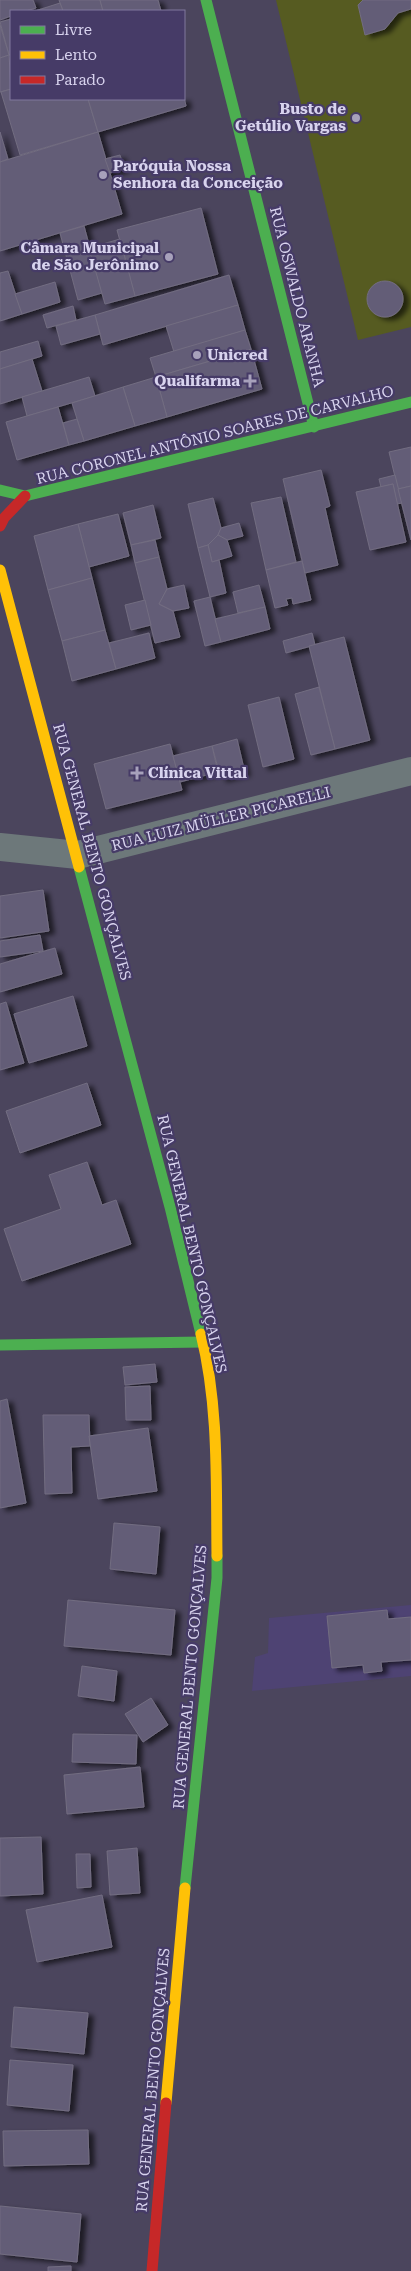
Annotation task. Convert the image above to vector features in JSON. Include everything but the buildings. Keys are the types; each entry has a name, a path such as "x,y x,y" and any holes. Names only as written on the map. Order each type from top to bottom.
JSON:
{"main road":[{"name":"RUA OSWALDO ARANHA","path":"206,0 314,427"},
{"name":"RUA CORONEL ANTÔNIO SOARES DE CARVALHO","path":"0,490 25,496 411,402"},
{"name":"RUA CORONEL ANTÔNIO SOARES DE CARVALHO","path":"0,526 4,518 25,496"},
{"name":"RUA GENERAL BENTO GONÇALVES","path":"0,570 78,855 170,1207 202,1342 211,1397 216,1465 217,1578 187,1861 152,2271"},
{"path":"0,1345 202,1342"}],"street":[{"name":"RUA LUIZ MÜLLER PICARELLI","path":"0,847 78,855 411,771"}],"shaded area":[{"path":"411,1605 411,1676 252,1691 255,1657 268,1653 269,1618"}],"green space":[{"path":"276,0 411,0 411,327 358,340"}],"traffic: fast":[{"path":"206,0 314,427"},
{"path":"0,490 25,496 411,402"},
{"path":"79,867 170,1207 201,1334"},
{"path":"0,1345 203,1342"},
{"path":"185,1888 217,1578 217,1556"}],"traffic: slow":[{"path":"0,570 79,867"},
{"path":"201,1334 207,1361 214,1417 217,1556"},
{"path":"166,2103 185,1888"}],"traffic: jam":[{"path":"0,526 4,518 25,496"},
{"path":"152,2271 166,2103"}],"place":[{"name":"Busto de Getúlio Vargas","path":"356,118"},
{"name":"Paróquia Nossa Senhora da Conceição","path":"103,175"},
{"name":"Câmara Municipal de São Jerônimo","path":"169,257"},
{"name":"Unicred","path":"197,355"},
{"name":"Qualifarma","path":"250,381"},
{"name":"Clínica Vittal","path":"137,773"}]}
